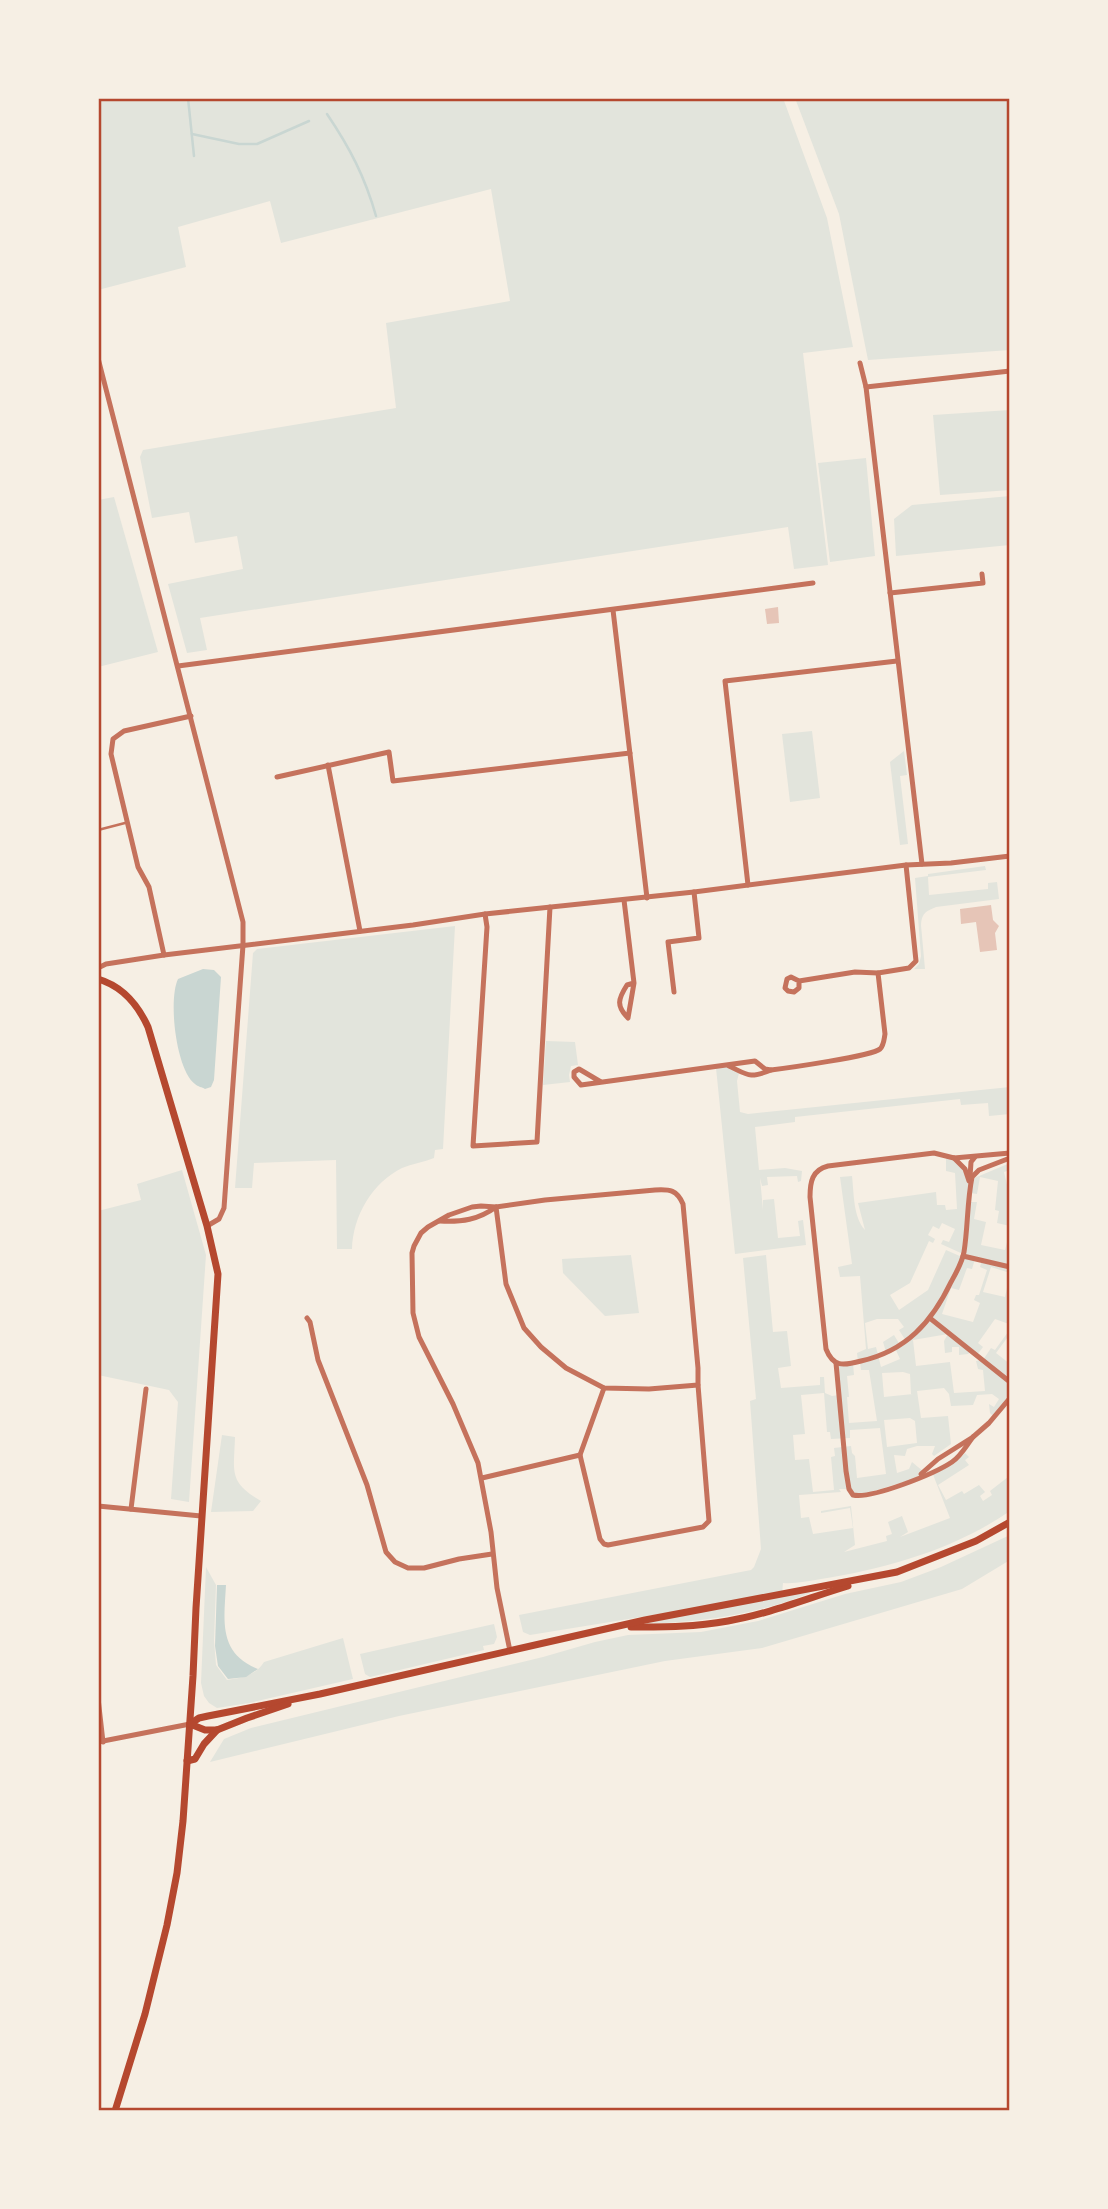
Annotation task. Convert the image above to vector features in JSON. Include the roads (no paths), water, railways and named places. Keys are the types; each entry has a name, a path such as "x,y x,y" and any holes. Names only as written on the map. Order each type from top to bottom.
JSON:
{"main road":[{"path":"98,979 127,996 148,1027 207,1226 218,1274 183,1821 173,1898 143,2022 115,2111"},
{"path":"190,1724 199,1718 320,1694 645,1620 897,1572 976,1541 1010,1522"},
{"path":"620,1627 679,1628 727,1622 875,1577"},
{"path":"190,1724 205,1730 217,1730 320,1694"},
{"path":"187,1761 195,1759 217,1730"}],"street":[{"path":"98,358 241,911 243,945 224,1208 219,1219 207,1226"},
{"path":"860,363 866,387 922,864"},
{"path":"866,387 1010,371"},
{"path":"890,593 983,583 982,574"},
{"path":"178,666 813,583"},
{"path":"613,610 647,898"},
{"path":"748,885 725,681 897,661"},
{"path":"164,954 149,887 138,867 111,754 113,739 124,731 191,716"},
{"path":"277,777 389,752 393,781 630,753"},
{"path":"328,765 360,931"},
{"path":"98,968 106,964 164,954 485,914 647,898 906,865 1010,856"},
{"path":"799,982 855,972 878,973 909,968 916,961 906,865"},
{"path":"674,992 668,943 699,938 694,892"},
{"path":"624,900 634,983 628,1018 621,1011 619,1000 627,985 634,983"},
{"path":"485,914 487,927 474,1146 537,1142 550,907"},
{"path":"729,1066 749,1076 864,1054 880,1048 885,1034 878,973"},
{"path":"601,1082 585,1071 579,1069 574,1072 574,1077 581,1085 755,1061 771,1070"},
{"path":"979,1170 954,1158 934,1153 828,1166 813,1175 810,1197 830,1359 836,1363 862,1361 896,1348 930,1319 941,1304 963,1256 972,1177 979,1170 1010,1158"},
{"path":"954,1158 1010,1153"},
{"path":"971,1184 970,1167 975,1157"},
{"path":"954,1158 965,1170 971,1184"},
{"path":"510,1651 497,1588 482,1478 467,1434 419,1337 413,1313 412,1253 421,1233 438,1220 472,1207 496,1207 641,1191 675,1191 683,1204 698,1352 698,1403 710,1514 709,1521 703,1527 613,1544 604,1544 600,1539 580,1455 604,1388"},
{"path":"438,1220 451,1222 482,1217 496,1207"},
{"path":"496,1207 506,1284 524,1328 541,1347 566,1368 604,1388 649,1389 698,1385"},
{"path":"963,1256 1010,1267"},
{"path":"307,1318 318,1360 367,1485 386,1552 395,1562 408,1568 424,1568 492,1554"},
{"path":"930,1319 1010,1382"},
{"path":"836,1363 846,1471 850,1492 855,1496 916,1479 953,1462 973,1437"},
{"path":"131,1509 146,1389"},
{"path":"916,1479 938,1459 973,1437 1010,1398"},
{"path":"482,1478 580,1455"},
{"path":"98,1506 201,1516"},
{"path":"98,1698 100,1742 190,1724"}],"lane":[{"path":"98,830 127,822"}],"waterway":[{"path":"188,98 194,156"},
{"path":"327,114 356,163 376,216"},
{"path":"192,134 239,144 257,144 309,121"}]}
